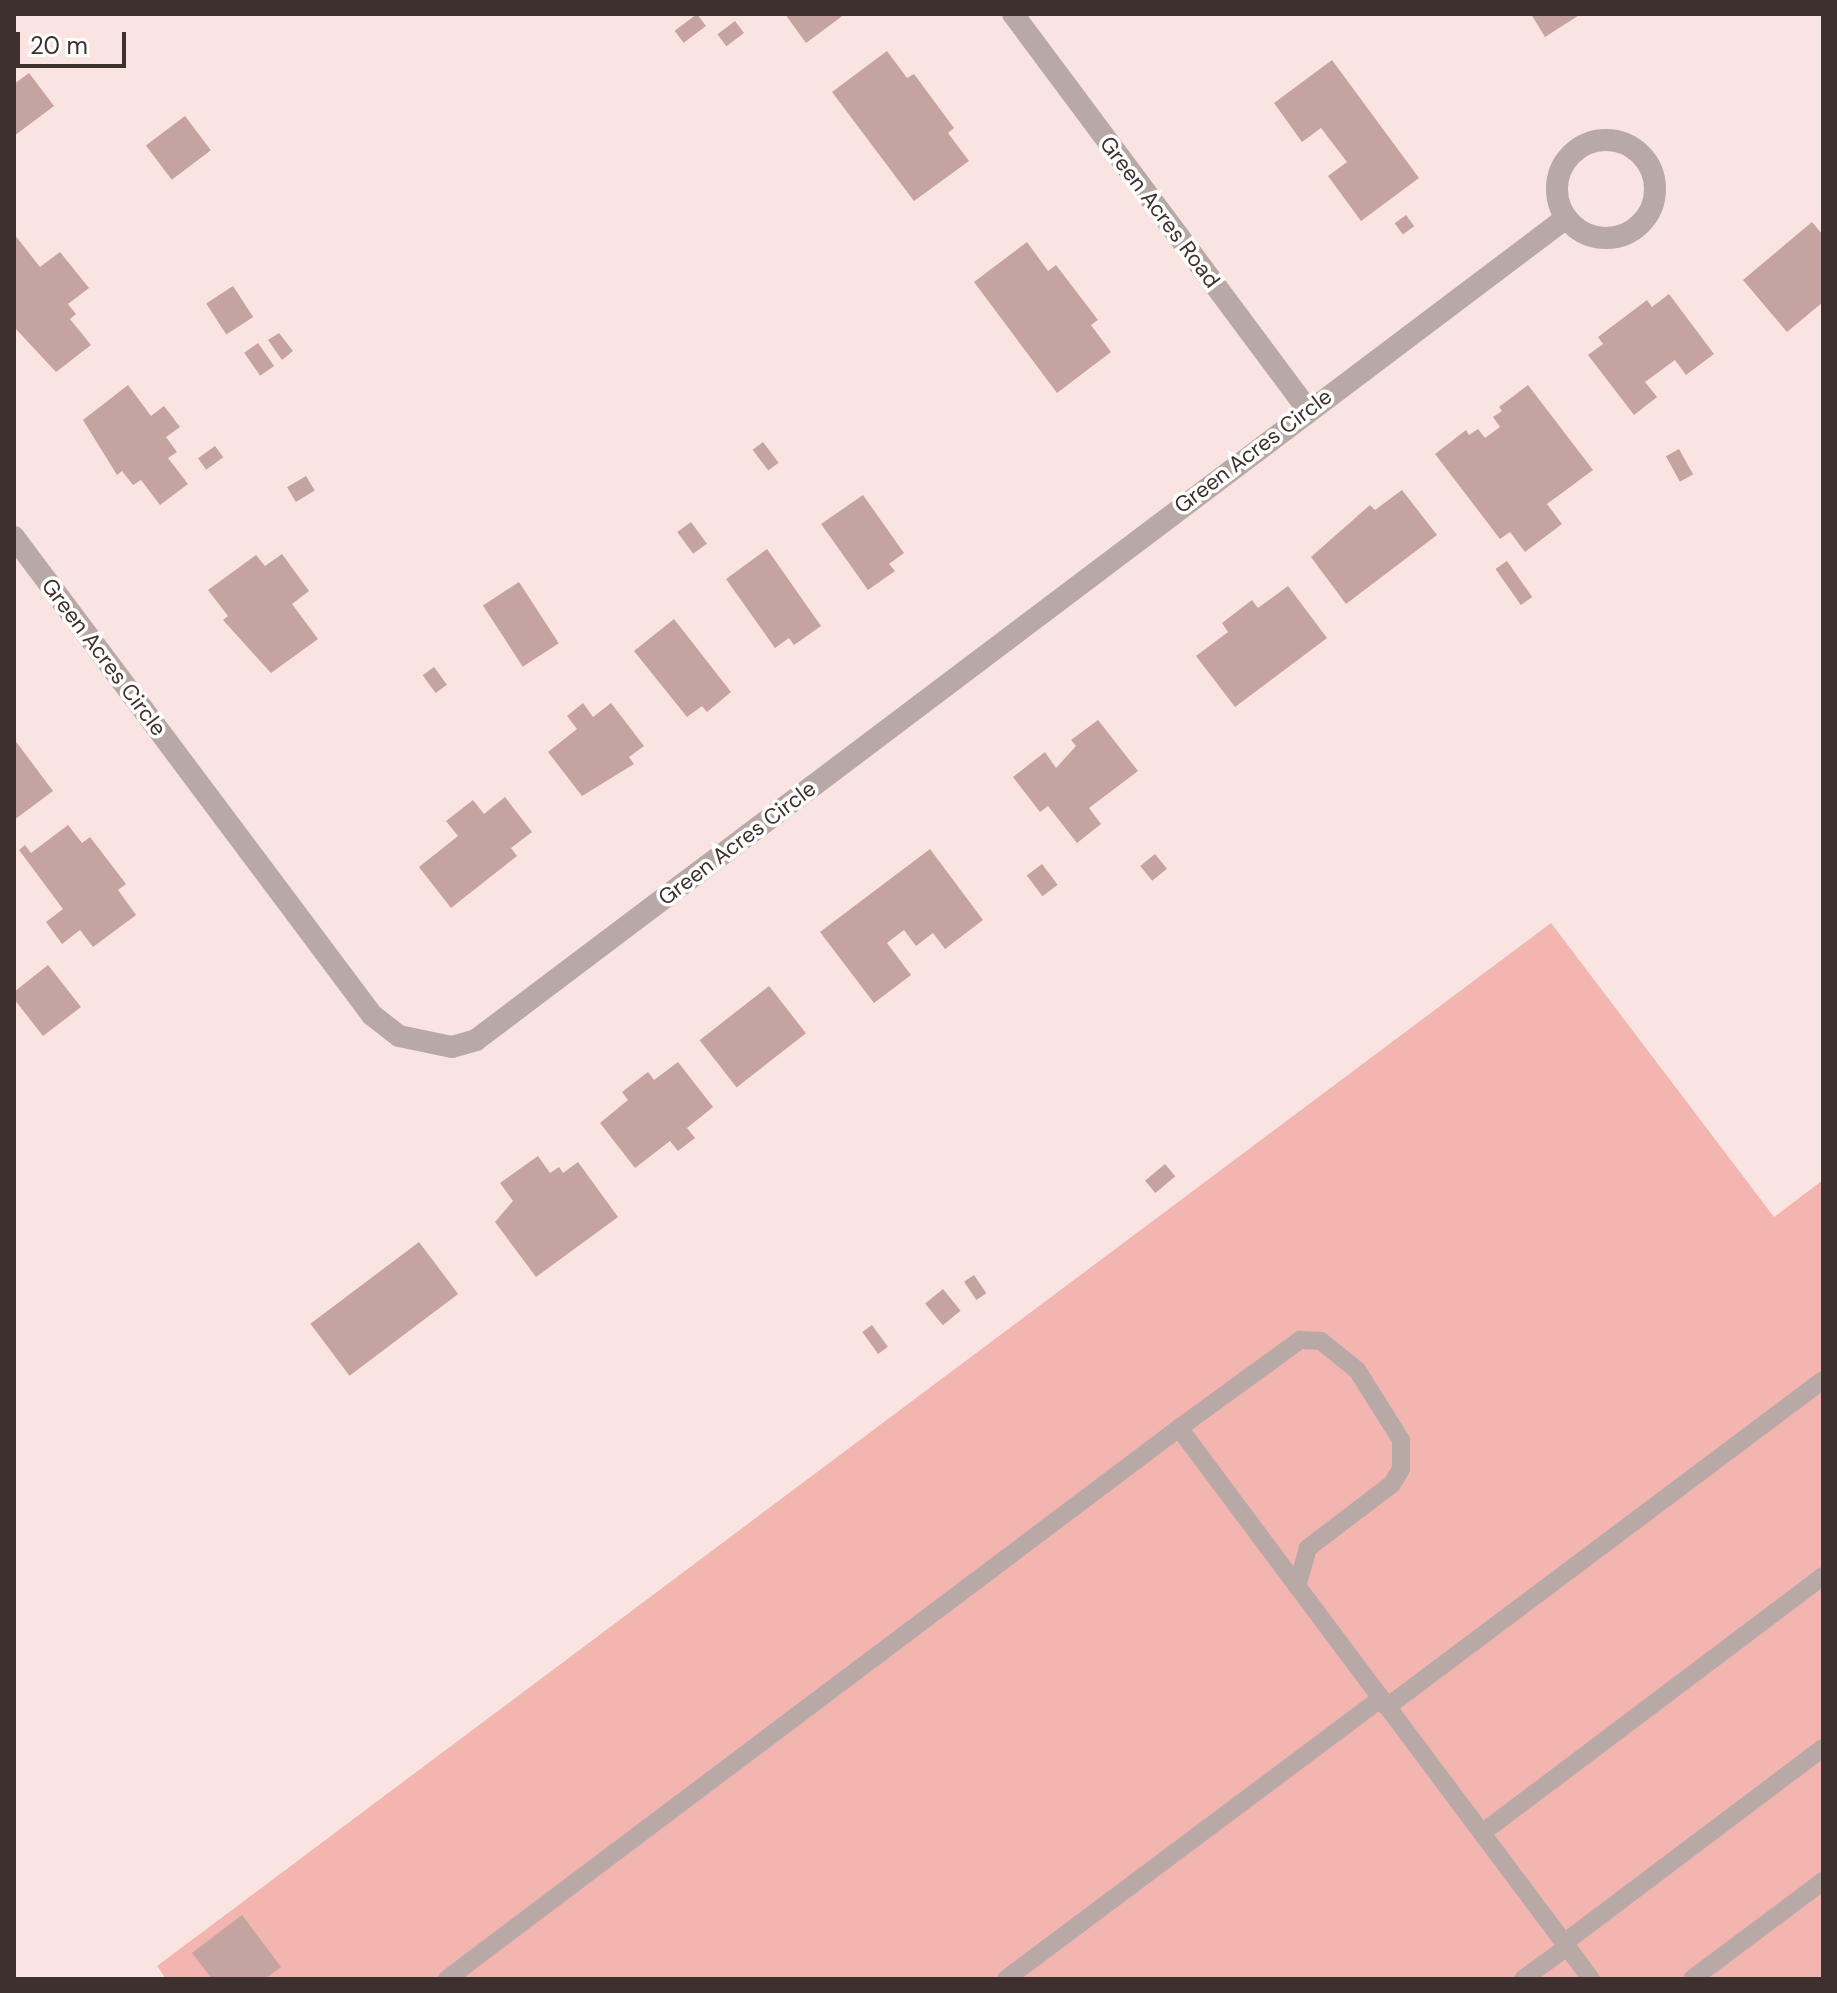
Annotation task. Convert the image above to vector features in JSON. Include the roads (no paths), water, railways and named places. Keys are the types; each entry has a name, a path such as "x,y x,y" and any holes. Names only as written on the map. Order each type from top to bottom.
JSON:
{"street":[{"name":"Green Acres Road","path":"1013,14 1308,410"},
{"path":"1608,140 1633,147 1645,159 1655,191 1651,208 1635,228 1611,238 1594,237 1566,218 1556,185 1570,154 1583,145 1608,140"},
{"name":"Green Acres Circle","path":"14,537 372,1015 399,1036 452,1047 476,1040 1566,218"}],"lane":[{"path":"447,1979 1179,1428 1300,1340 1321,1341 1357,1370 1401,1440 1401,1469 1392,1484 1308,1548 1297,1586"},
{"path":"1006,1979 1823,1380"},
{"path":"1179,1428 1591,1979"},
{"path":"1482,1833 1823,1576"},
{"path":"1523,1979 1823,1748"},
{"path":"1692,1979 1823,1881"}]}
